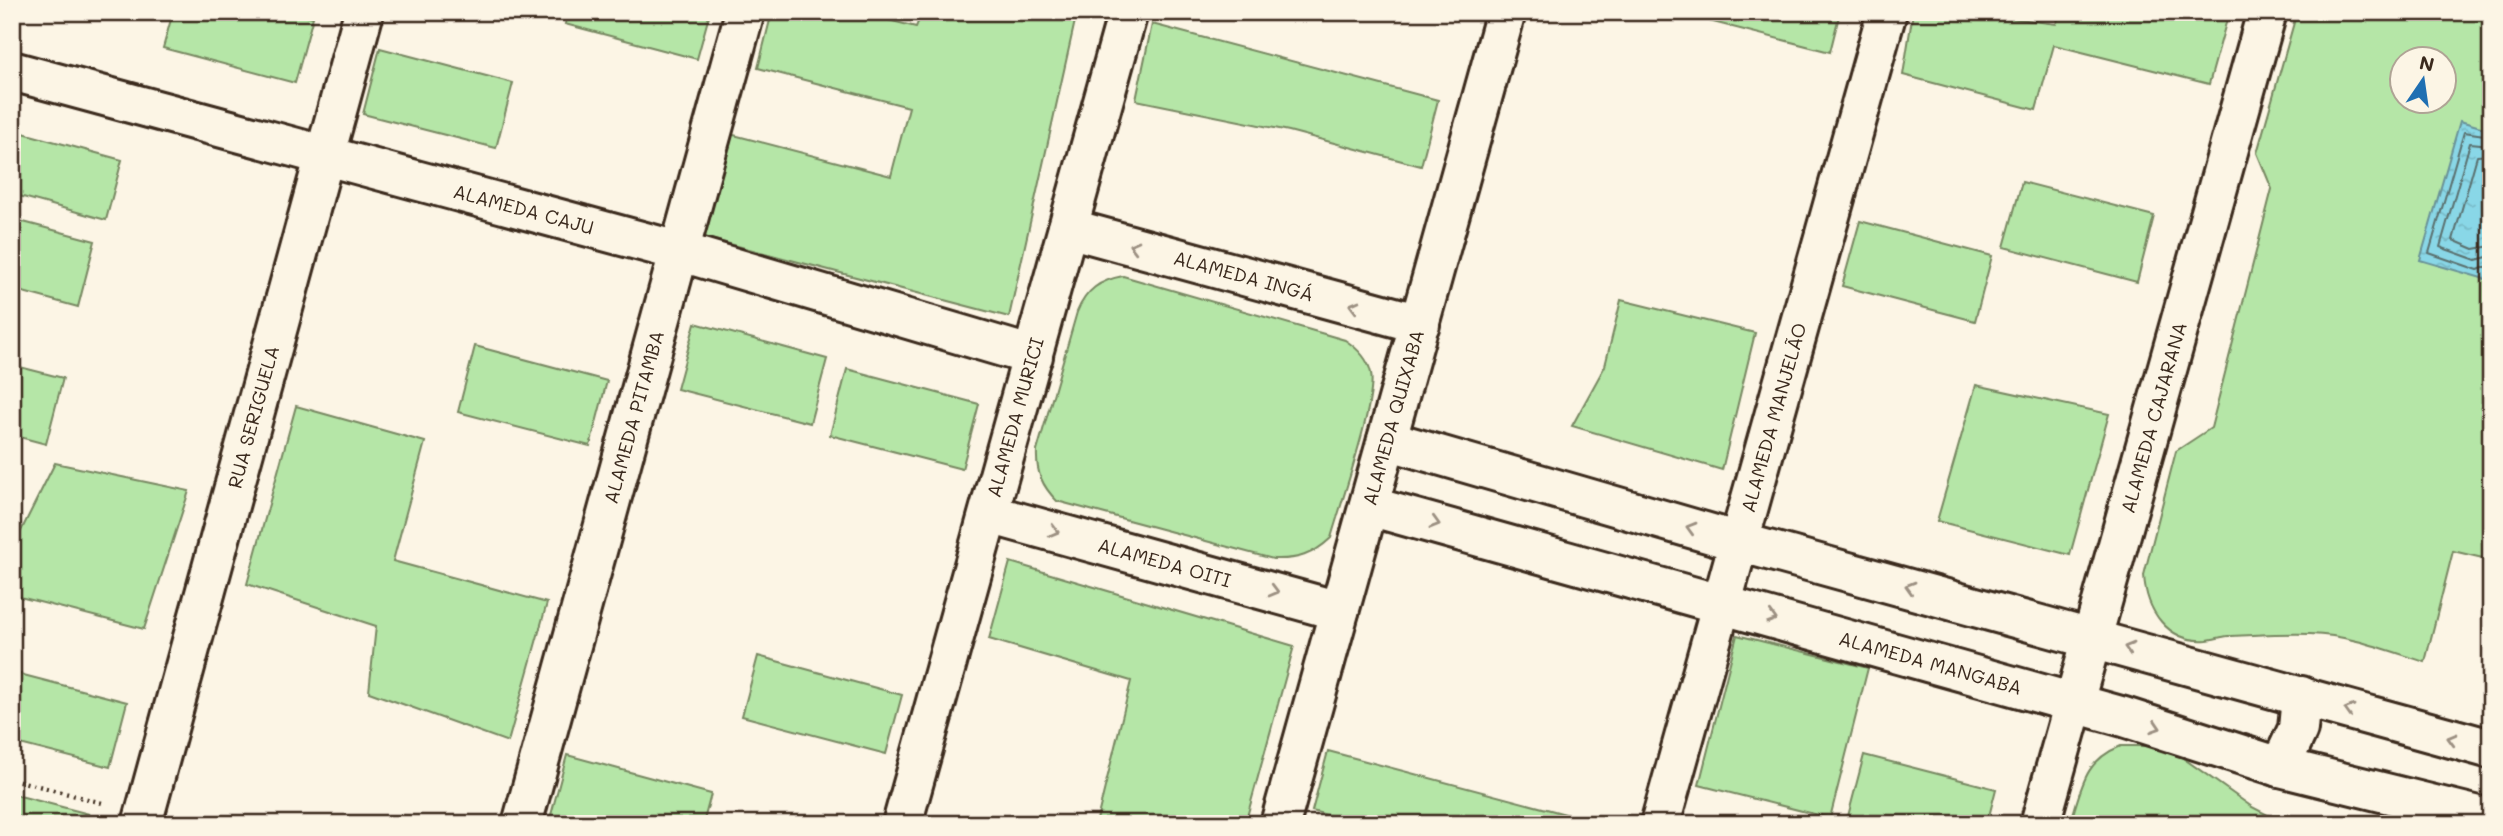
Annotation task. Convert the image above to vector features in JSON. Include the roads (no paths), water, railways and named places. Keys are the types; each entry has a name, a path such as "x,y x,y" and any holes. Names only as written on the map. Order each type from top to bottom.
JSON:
{"street":[{"name":"RUA SERIGUELA","path":"144,819 363,12"},
{"name":"ALAMEDA PITAMBA","path":"522,824 745,12"},
{"name":"ALAMEDA MURICI","path":"902,824 1128,12"},
{"name":"ALAMEDA QUIXABA","path":"1280,824 1506,12"},
{"name":"ALAMEDA MANJELÃO","path":"1660,824 1887,12"},
{"name":"ALAMEDA CAJARANA","path":"2040,824 2094,638 2266,12"},
{"name":"ALAMEDA CAJU","path":"12,71 678,251 1033,356"},
{"name":"ALAMEDA INGÁ","path":"1068,228 1420,324"},
{"path":"1387,440 1739,542 2094,638 2491,750"},
{"name":"ALAMEDA MANGABA","path":"1369,506 2124,717 2280,767 2491,819"},
{"name":"ALAMEDA OITI","path":"989,514 1339,611"},
{"path":"2280,767 2298,729 2301,696"}],"water":[{"path":"2460,121 2491,130 2491,261 2485,279 2420,260"}]}
